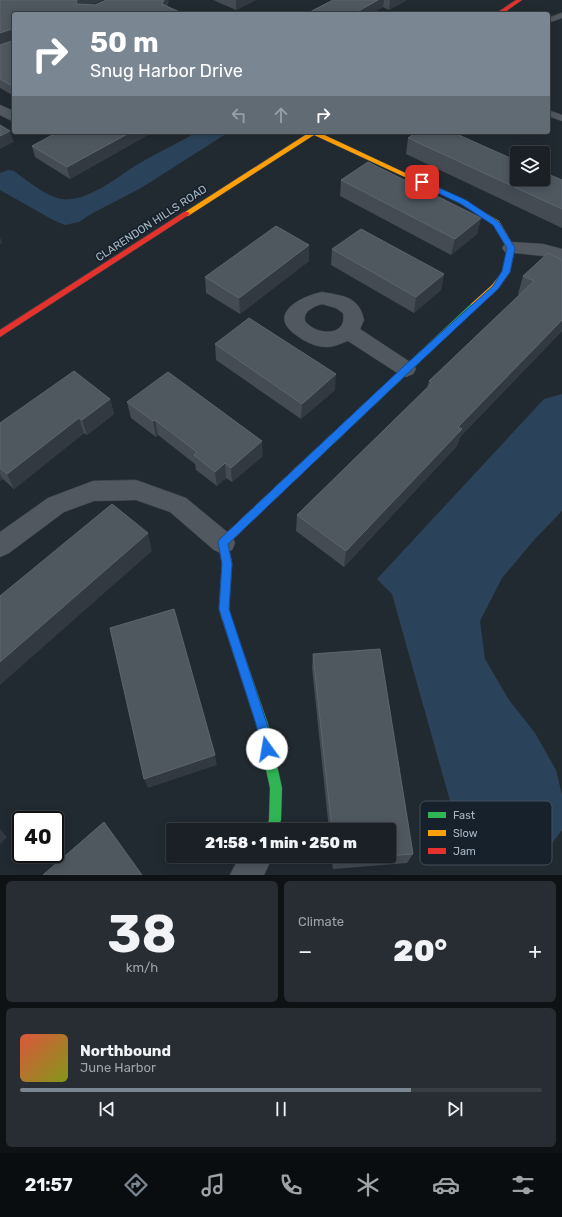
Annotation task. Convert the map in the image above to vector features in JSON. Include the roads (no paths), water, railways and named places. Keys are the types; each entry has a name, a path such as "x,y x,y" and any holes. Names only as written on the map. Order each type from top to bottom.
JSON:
{"street":[{"path":"501,12 520,0"},
{"path":"0,109 12,116"},
{"name":"CLARENDON HILLS ROAD","path":"0,334 311,134"},
{"path":"223,542 495,287 506,272 511,248 496,223 463,202 318,134"},
{"path":"511,248 543,250 562,255"},
{"path":"349,332 406,369"},
{"path":"0,546 56,505 93,491 136,490 178,505 223,542 227,564 224,609 262,724 276,788 274,823"},
{"path":"246,875 254,863"}],"lane":[{"path":"550,20 562,15"},
{"path":"550,114 562,118"}],"water":[{"path":"193,134 226,134 141,188 91,214 79,222 65,225 53,220 0,190 0,173 8,170 14,171 49,195 61,199 82,197 103,187 140,163"},
{"path":"562,394 562,511 534,540 502,578 480,621 485,659 509,700 535,733 556,770 562,795 562,830 552,844 552,801 450,801 392,594 377,579 544,399"}]}
